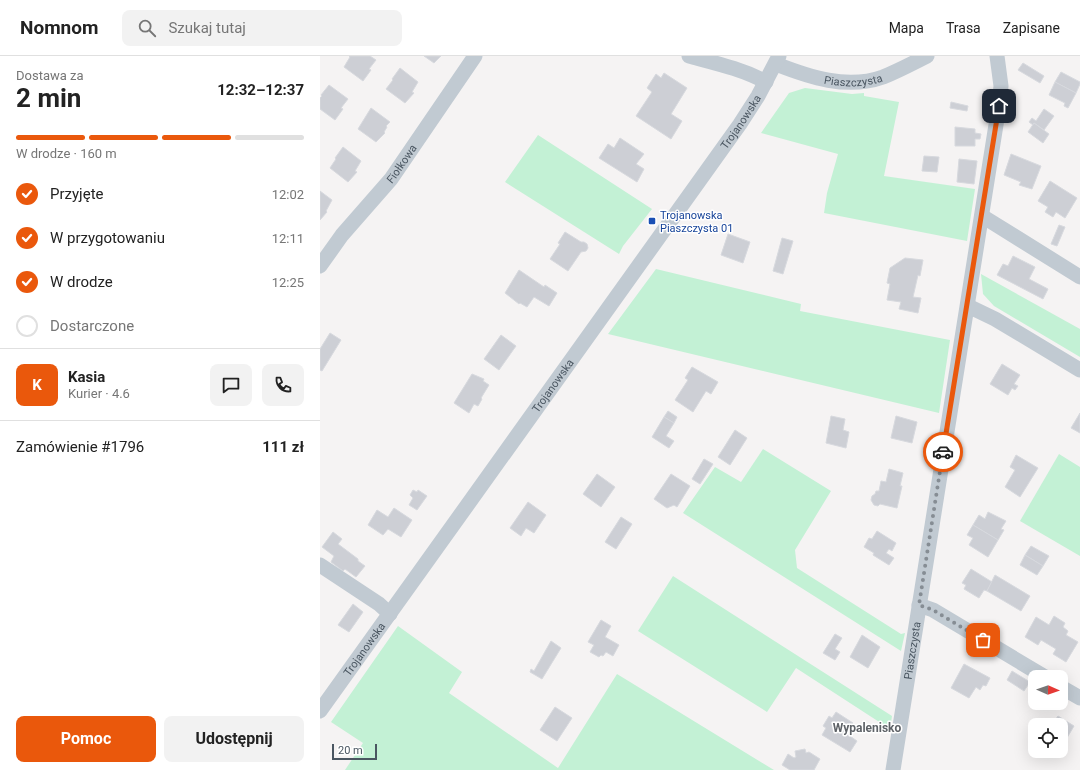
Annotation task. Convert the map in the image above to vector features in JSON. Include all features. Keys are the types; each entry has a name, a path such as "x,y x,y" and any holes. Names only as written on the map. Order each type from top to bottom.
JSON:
{"street":[{"name":"Fiołkowa","path":"320,266 342,235 391,179 475,56"},
{"path":"689,56 744,71 766,82"},
{"name":"Piaszczysta","path":"777,60 811,76 833,80 863,82 883,77 927,56"},
{"name":"Piaszczysta","path":"893,770 968,306 1001,86 997,56"},
{"name":"Trojanowska","path":"320,711 740,124 758,96 777,60"},
{"path":"982,216 1080,277"},
{"path":"968,306 995,318 1080,370"},
{"path":"320,565 380,604 390,614"},
{"path":"919,605 933,610 1033,670"},
{"path":"1068,691 1080,698"}],"green space":[{"path":"805,88 852,94 864,93 864,96 899,102 884,176 975,189 967,241 824,213 827,193 838,154 761,133 789,93"},
{"path":"538,135 652,209 623,246 619,254 505,182"},
{"path":"656,269 801,304 800,311 950,340 939,413 608,334"},
{"path":"981,274 1080,329 1080,357 994,306 983,294"},
{"path":"763,449 831,491 795,550 797,568 901,634 905,633 901,651 683,513 715,467 741,482"},
{"path":"1059,454 1080,467 1080,556 1020,521"},
{"path":"673,576 892,716 890,729 796,668 767,712 638,631"},
{"path":"398,626 462,672 449,693 558,768 617,674 774,770 345,770 363,743 331,722"}],"building":[{"path":"349,56 370,56 376,60 369,69 371,70 363,81 344,67 350,57"},
{"path":"424,56 441,56 434,63"},
{"path":"1023,63 1044,76 1040,83 1018,70"},
{"path":"400,68 418,82 412,92 414,93 405,103 386,89"},
{"path":"1061,72 1080,82 1076,93 1055,82"},
{"path":"664,73 687,88 671,114 682,121 671,139 636,116 652,92 647,88 656,74 661,78"},
{"path":"1055,82 1076,93 1068,108 1064,106 1065,103 1049,95"},
{"path":"329,85 348,99 341,108 343,109 335,120 320,109 321,95"},
{"path":"951,102 968,106 967,111 950,108"},
{"path":"371,108 390,122 386,126 385,133 376,142 358,129"},
{"path":"1044,109 1054,116 1044,130 1034,123 1033,125 1029,122 1032,118 1036,121"},
{"path":"1034,123 1049,134 1043,143 1028,132"},
{"path":"955,127 975,129 975,133 981,134 980,139 975,139 975,146 955,146"},
{"path":"620,138 644,154 636,164 644,169 637,182 599,158 608,144 614,148"},
{"path":"343,147 361,161 355,171 357,172 348,182 330,168"},
{"path":"1011,154 1041,166 1032,189 1019,185 1021,182 1004,175"},
{"path":"924,156 939,157 937,172 922,171"},
{"path":"959,159 977,161 974,184 957,182"},
{"path":"1050,181 1077,198 1065,218 1056,212 1053,217 1045,212 1048,207 1038,201"},
{"path":"320,191 332,200 326,211 327,212 320,220"},
{"path":"1059,225 1065,227 1057,246 1051,244"},
{"path":"565,232 587,244 588,248 586,251 581,252 568,271 550,259 560,244 558,243"},
{"path":"728,234 750,242 743,263 721,255"},
{"path":"782,238 793,241 783,274 773,271"},
{"path":"1013,256 1035,267 1029,279 1048,289 1043,299 997,275 1003,264 1008,266"},
{"path":"905,258 923,260 920,276 918,275 913,297 921,298 918,313 899,309 901,302 887,300 890,284 887,283 890,268"},
{"path":"519,270 544,287 545,285 557,293 549,306 534,297 527,307 520,303 519,304 505,293"},
{"path":"330,333 341,340 322,371 320,370 320,349"},
{"path":"501,335 516,346 499,370 484,359"},
{"path":"1002,364 1020,375 1014,384 1018,386 1015,390 1012,388 1008,395 990,384"},
{"path":"692,367 718,382 711,394 706,391 693,412 675,400 688,380 685,378"},
{"path":"472,374 484,379 483,381 489,385 478,406 474,404 469,413 454,403"},
{"path":"668,411 677,417 674,423 664,417"},
{"path":"1080,413 1080,433 1071,428"},
{"path":"831,416 845,419 843,430 849,432 846,448 826,443"},
{"path":"896,416 917,422 912,443 891,438"},
{"path":"664,417 674,423 666,436 674,441 669,448 652,437"},
{"path":"735,430 747,438 730,465 718,457"},
{"path":"1016,455 1038,468 1020,497 1005,487 1015,470 1010,467"},
{"path":"704,459 713,464 700,484 692,479"},
{"path":"889,469 903,473 900,486 902,486 897,508 880,504 878,506 874,505 871,500 876,491 879,491 881,481 886,482"},
{"path":"597,474 615,487 601,507 583,494"},
{"path":"671,474 690,486 677,507 674,505 667,508 654,499"},
{"path":"413,490 417,492 418,490 427,496 417,510 409,505 413,498 410,495"},
{"path":"528,502 546,515 534,533 526,528 521,536 510,528"},
{"path":"394,508 412,520 401,537 388,529 383,535 368,525 377,510 388,517"},
{"path":"988,512 1006,521 1001,529 1004,530 998,540 973,525 979,515 985,519"},
{"path":"621,517 632,524 616,549 605,542"},
{"path":"973,525 998,540 988,557 969,545 973,538 967,535"},
{"path":"877,531 896,543 892,551 889,549 886,553 894,558 889,565 873,555 874,553 864,547 869,538 872,539"},
{"path":"333,532 342,539 338,544 365,566 356,577 345,569 343,571 331,562 334,556 322,547"},
{"path":"1031,546 1049,556 1043,566 1025,555"},
{"path":"1025,555 1043,566 1037,575 1020,565"},
{"path":"971,569 992,582 987,591 984,590 979,598 964,589 966,585 962,583"},
{"path":"995,575 1030,596 1021,611 987,591"},
{"path":"353,604 363,612 349,632 338,625"},
{"path":"1054,616 1065,623 1063,627 1068,631 1066,635 1078,642 1066,662 1053,654 1056,649 1041,640 1038,645 1025,637 1036,617 1049,625"},
{"path":"601,620 611,626 605,637 619,645 613,656 606,652 603,656 601,655 599,657 590,652 594,645 588,642"},
{"path":"835,634 842,638 835,649 840,652 835,660 823,653"},
{"path":"862,635 880,647 868,668 850,657"},
{"path":"551,641 561,648 542,679 530,672 531,669 534,671"},
{"path":"964,664 990,678 986,686 983,685 980,690 976,687 969,698 951,688"},
{"path":"1012,671 1028,681 1028,685 1024,691 1007,680"},
{"path":"555,707 572,718 557,741 540,730"},
{"path":"836,712 853,723 847,734 857,741 850,752 822,735 826,728 823,726 829,716 832,718"},
{"path":"1068,722 1074,726 1068,736"},
{"path":"805,749 806,753 809,752 820,759 814,770 790,770 782,765 788,754 794,758 796,757 795,751"}],"way so far":[{"path":"943,452 919,605 933,610 983,640"}],"place":[{"name":"Trojanowska Piaszczysta 01","path":"652,221"}],"district":[{"name":"Wypalenisko","path":"867,728"}],"route":[{"path":"943,452 968,306 999,106"}]}
